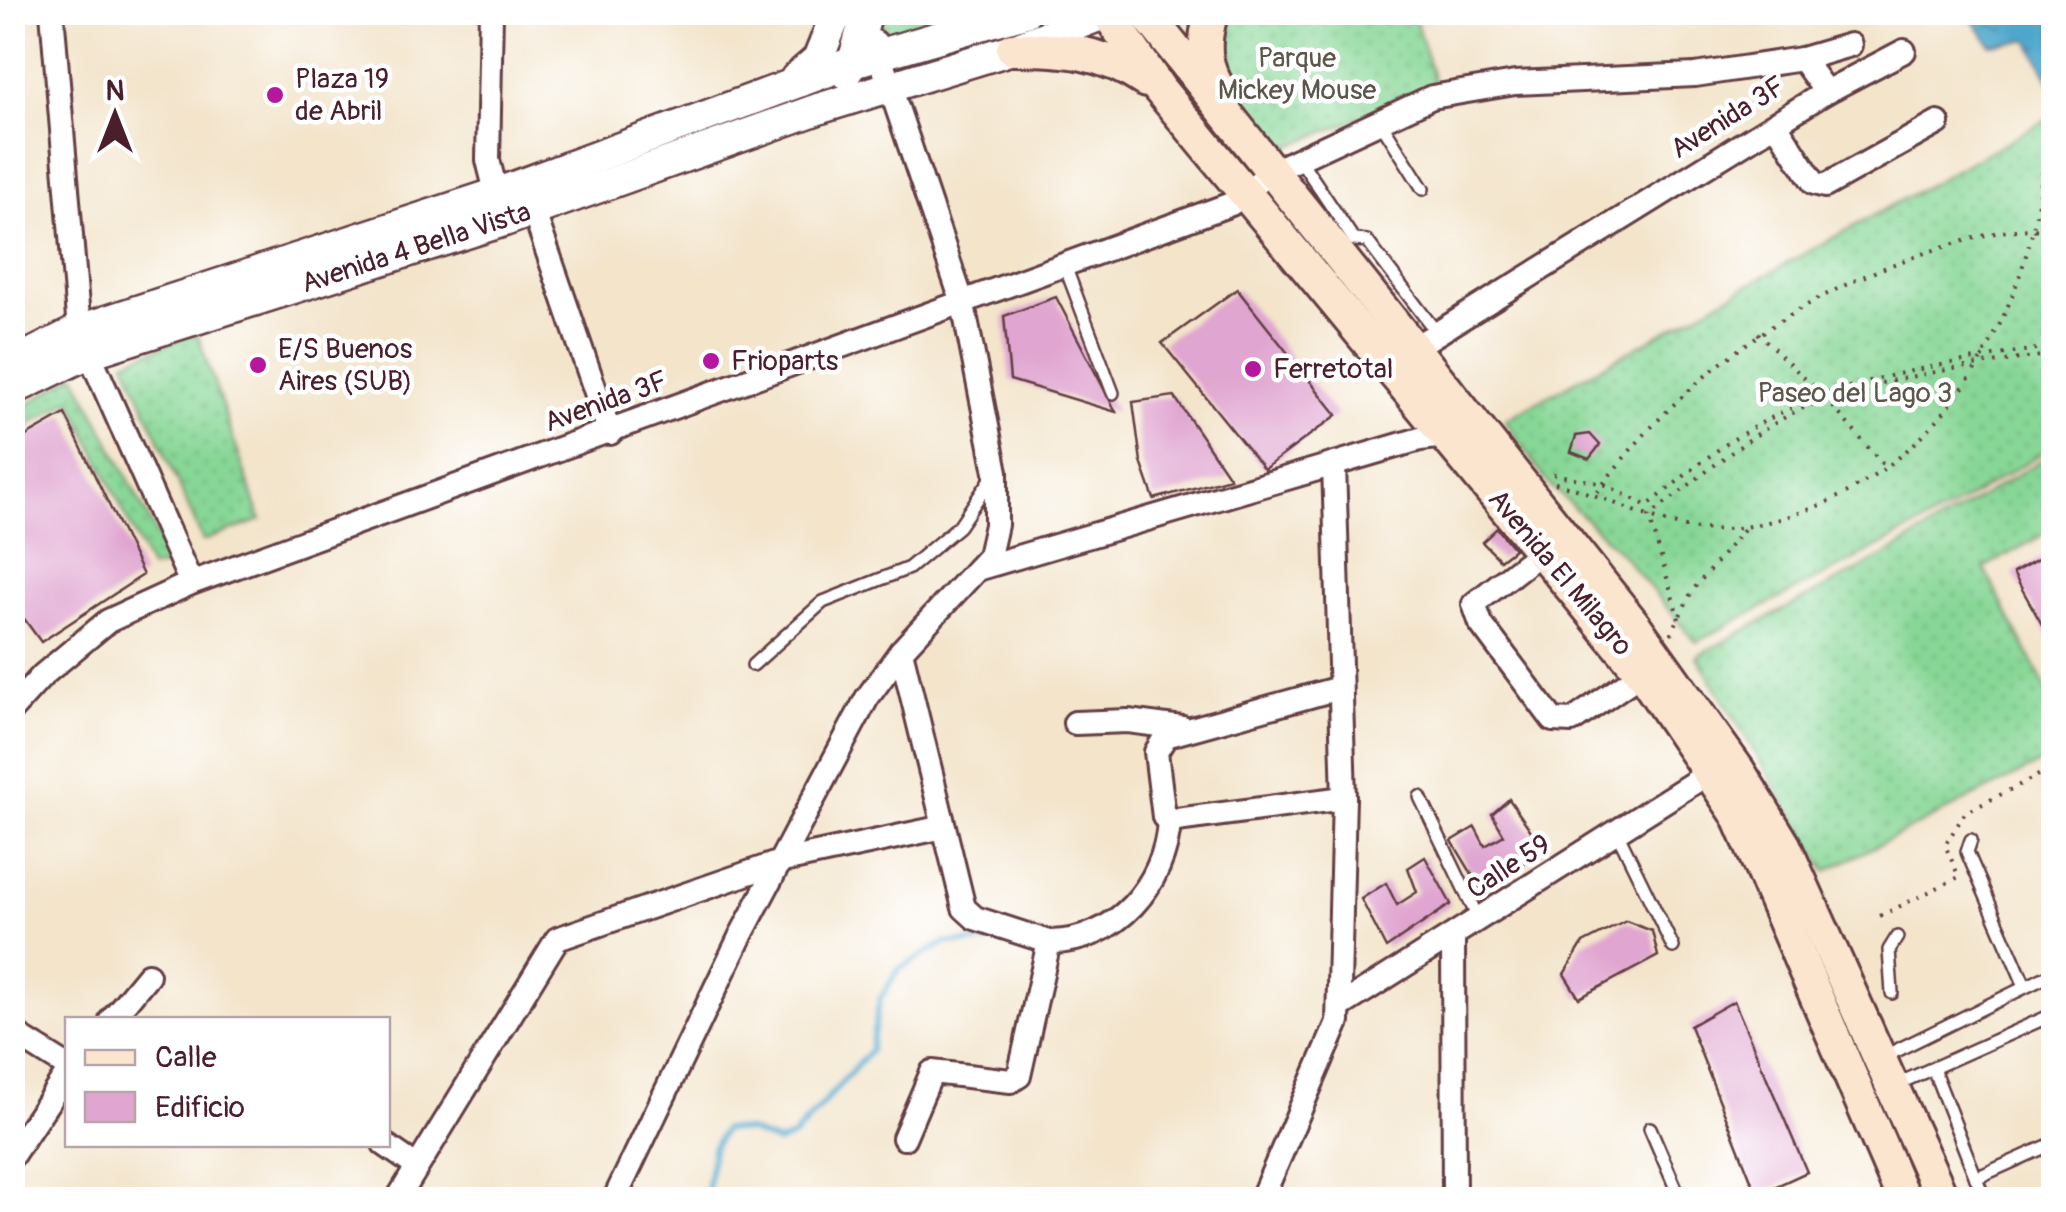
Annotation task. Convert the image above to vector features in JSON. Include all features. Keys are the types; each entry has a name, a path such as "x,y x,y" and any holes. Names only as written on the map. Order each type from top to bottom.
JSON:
{"main road":[{"name":"Avenida El Milagro","path":"1144,12 1272,174 1446,436 1642,672 1738,815 1904,1200"},
{"path":"1212,12 1204,38 1208,74 1245,125 1248,143"},
{"name":"Avenida El Milagro","path":"1108,13 1160,90 1272,174 1424,341 1738,770 1784,845 1942,1200"},
{"path":"1013,50 1076,49 1116,60 1160,90"}],"street":[{"path":"52,12 84,342 191,583"},
{"path":"491,12 488,160 500,207"},
{"name":"Avenida 4 Bella Vista","path":"12,364 500,207 786,86 866,58 1025,12"},
{"name":"Avenida 4 Bella Vista","path":"857,13 866,58"},
{"name":"Avenida 4 Bella Vista","path":"786,86 818,59 857,13"},
{"name":"Avenida 4 Bella Vista","path":"529,196 1013,50 1108,13"},
{"path":"1802,59 1850,45"},
{"path":"1826,92 1904,52"},
{"path":"614,1200 740,937 867,698 901,651 989,556 996,525 996,472 963,304 888,88 866,58"},
{"name":"Avenida 4 Bella Vista","path":"821,108 866,58"},
{"name":"Avenida 3F","path":"12,709 43,675 108,620 191,583 1232,204 1272,174 1432,97 1472,88 1695,75 1802,59 1826,92 1424,341"},
{"path":"1776,124 1814,182 1825,186 1938,124"},
{"path":"529,196 610,433"},
{"name":"Avenida 4 Bella Vista","path":"12,390 84,342"},
{"path":"977,569 1334,464 1446,436"},
{"path":"1262,1200 1334,1040 1338,1007 1344,798 1334,464"},
{"path":"1542,552 1474,604 1481,624 1553,720 1572,721 1642,672"},
{"path":"901,651 968,915 1050,942 1068,942 1106,928 1142,900 1161,862 1169,822 1156,752 1166,736 1339,688"},
{"path":"1075,723 1128,721 1190,729"},
{"name":"Calle 59","path":"1338,1007 1480,922 1709,773"},
{"path":"1169,822 1344,798"},
{"path":"397,1200 557,939 783,862 944,827"},
{"path":"1452,937 1454,1200"},
{"path":"904,1138 932,1072 1011,1082 1019,1076 1050,942"},
{"path":"113,1017 148,975"},
{"path":"12,1032 65,1067"},
{"path":"12,1156 65,1074"},
{"path":"388,1147 416,1166"}],"lane":[{"path":"1380,121 1422,189"},
{"path":"1066,266 1113,393"},
{"path":"753,666 823,602 908,568 959,526 996,472"},
{"path":"1420,797 1480,922"},
{"path":"1618,832 1673,947"},
{"path":"1971,840 1966,852 2025,986"},
{"path":"1892,993 1889,950 1897,937"},
{"path":"1886,1073 2025,986 2054,973"},
{"path":"1886,1073 1934,1071 2054,1014"},
{"path":"1934,1071 1986,1200"},
{"path":"1650,1128 1682,1200"},
{"path":"1976,1178 2054,1143"}],"path":[{"path":"1546,481 1597,492 1649,516 1701,530 1747,526 1835,500 1886,467 1925,435 1982,358 2016,285 2033,228 2048,136"},
{"path":"1597,492 1644,430 1708,370 1811,302 1922,254 2013,228 2054,231"},
{"path":"2033,228 2054,245"},
{"path":"1758,334 1825,398 1886,467"},
{"path":"1553,474 1604,484 1648,506 1738,436 1825,398 1882,378 2054,346"},
{"path":"1649,516 1740,446 1825,398 2054,354"},
{"path":"1649,516 1679,619"},
{"path":"1668,638 1716,558 1747,526"}],"green space":[{"path":"879,13 992,13 888,44 877,21"},
{"name":"Parque Mickey Mouse","path":"1228,13 1413,13 1436,87 1273,153 1228,86 1221,67 1219,31"},
{"name":"Paseo del Lago 3","path":"2053,116 2053,446 1947,511 1696,642 1620,552 1546,481 1505,420"},
{"path":"197,333 261,520 203,541 125,361"},
{"path":"75,374 172,565 150,568 71,400 13,434 13,414"},
{"path":"2053,453 2053,529 1984,568 2053,702 2053,757 1826,871 1697,656 1888,554"}],"water":[{"path":"1968,13 2053,13 2053,87 2029,40 1991,45"}],"building":[{"path":"1237,289 1337,415 1264,469 1162,343"},
{"path":"1056,297 1116,412 1010,380 1004,316"},
{"path":"1174,396 1230,478 1154,499 1141,462 1133,402"},
{"path":"65,414 143,575 41,642 12,602 12,444"},
{"path":"1590,434 1600,445 1589,459 1571,452 1576,436"},
{"path":"1497,528 1514,549 1500,560 1482,542"},
{"path":"2054,550 2054,646 2013,573"},
{"path":"1509,799 1544,850 1481,889 1452,841 1475,827 1485,846 1504,835 1492,814"},
{"path":"1425,857 1451,904 1386,948 1361,899 1386,883 1397,905 1417,892 1408,868"},
{"path":"1626,921 1652,931 1658,956 1579,998 1564,974 1583,943"},
{"path":"1734,1001 1807,1172 1757,1195 1690,1026"}],"waterway":[{"path":"12,42 22,38"},
{"path":"706,1200 713,1148 724,1129 749,1131 778,1143 794,1136 870,1051 880,999 899,969 945,943 987,942"}],"place":[{"name":"Plaza 19 de Abril","path":"275,95"},
{"name":"Frioparts","path":"711,361"},
{"name":"E/S Buenos Aires (SUB)","path":"258,365"},
{"name":"Ferretotal","path":"1253,369"}]}
